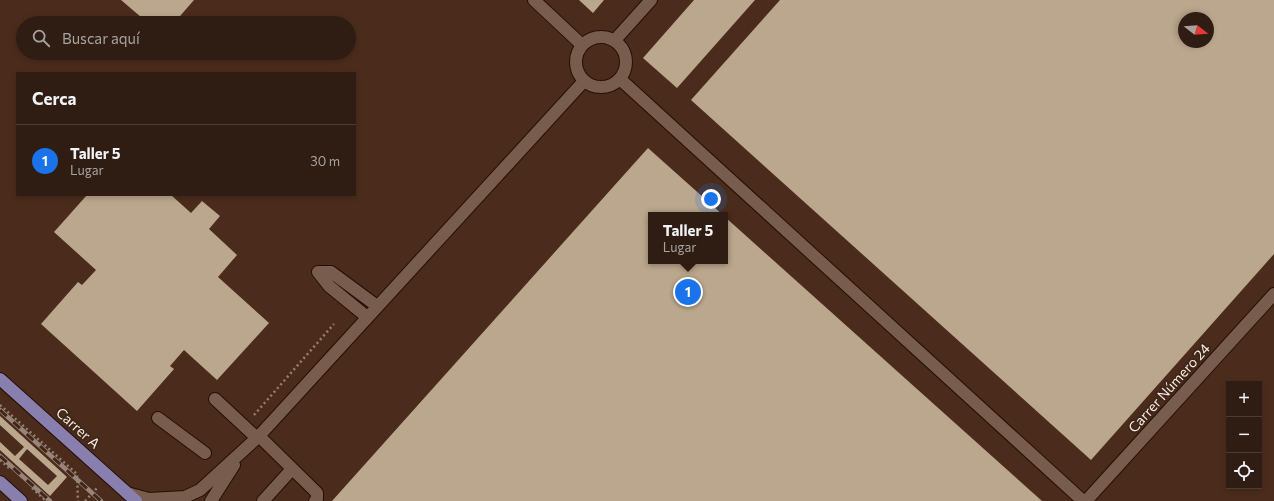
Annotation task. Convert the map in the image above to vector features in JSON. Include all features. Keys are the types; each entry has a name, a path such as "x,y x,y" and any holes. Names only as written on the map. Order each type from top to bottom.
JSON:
{"main road":[{"name":"Carrer A","path":"0,379 131,497"},
{"path":"0,482 21,501"}],"lane":[{"path":"534,0 582,45"},
{"path":"615,40 651,0"},
{"path":"598,36 615,40 624,50 626,58 625,72 620,79 613,84 604,87 592,86 584,81 579,74 576,65 578,52 582,45 590,39 598,36"},
{"path":"620,79 1083,501"},
{"path":"131,497 149,499 185,497 200,490 244,451 584,81"},
{"path":"367,317 329,286 318,272 331,272 377,306"},
{"name":"Carrer Número 24","path":"1086,501 1274,294"},
{"path":"214,399 258,437 317,493 317,499 315,501"},
{"path":"158,418 205,454"},
{"path":"211,501 244,451"},
{"path":"263,501 292,469"}],"path":[{"path":"245,426 334,324"},
{"path":"0,406 77,474 78,501"},
{"path":"85,501 97,488"}],"shaded area":[{"path":"0,0 1274,0 1274,501 0,501"}],"building":[{"path":"121,0 194,0 180,16 140,16"},
{"path":"579,0 604,0 593,13"},
{"path":"694,0 755,0 677,88 643,58"},
{"path":"780,0 1274,0 1274,254 1091,460 691,100"},
{"path":"648,148 720,212 648,212 648,264 728,264 728,220 1042,501 332,501"},
{"path":"86,196 172,196 191,213 202,201 220,216 209,229 237,255 218,277 269,323 217,380 184,350 170,366 174,369 137,411 41,324 78,282 82,285 96,270 54,232"},
{"path":"0,416 67,477 50,496 0,450 0,442 15,456 24,447 0,425","holes":["27,449 57,476 48,485 19,459"]}],"railway":[{"path":"0,410 101,501"},
{"path":"0,456 50,501"}],"place":[{"name":"Taller 5","path":"688,292"}]}
